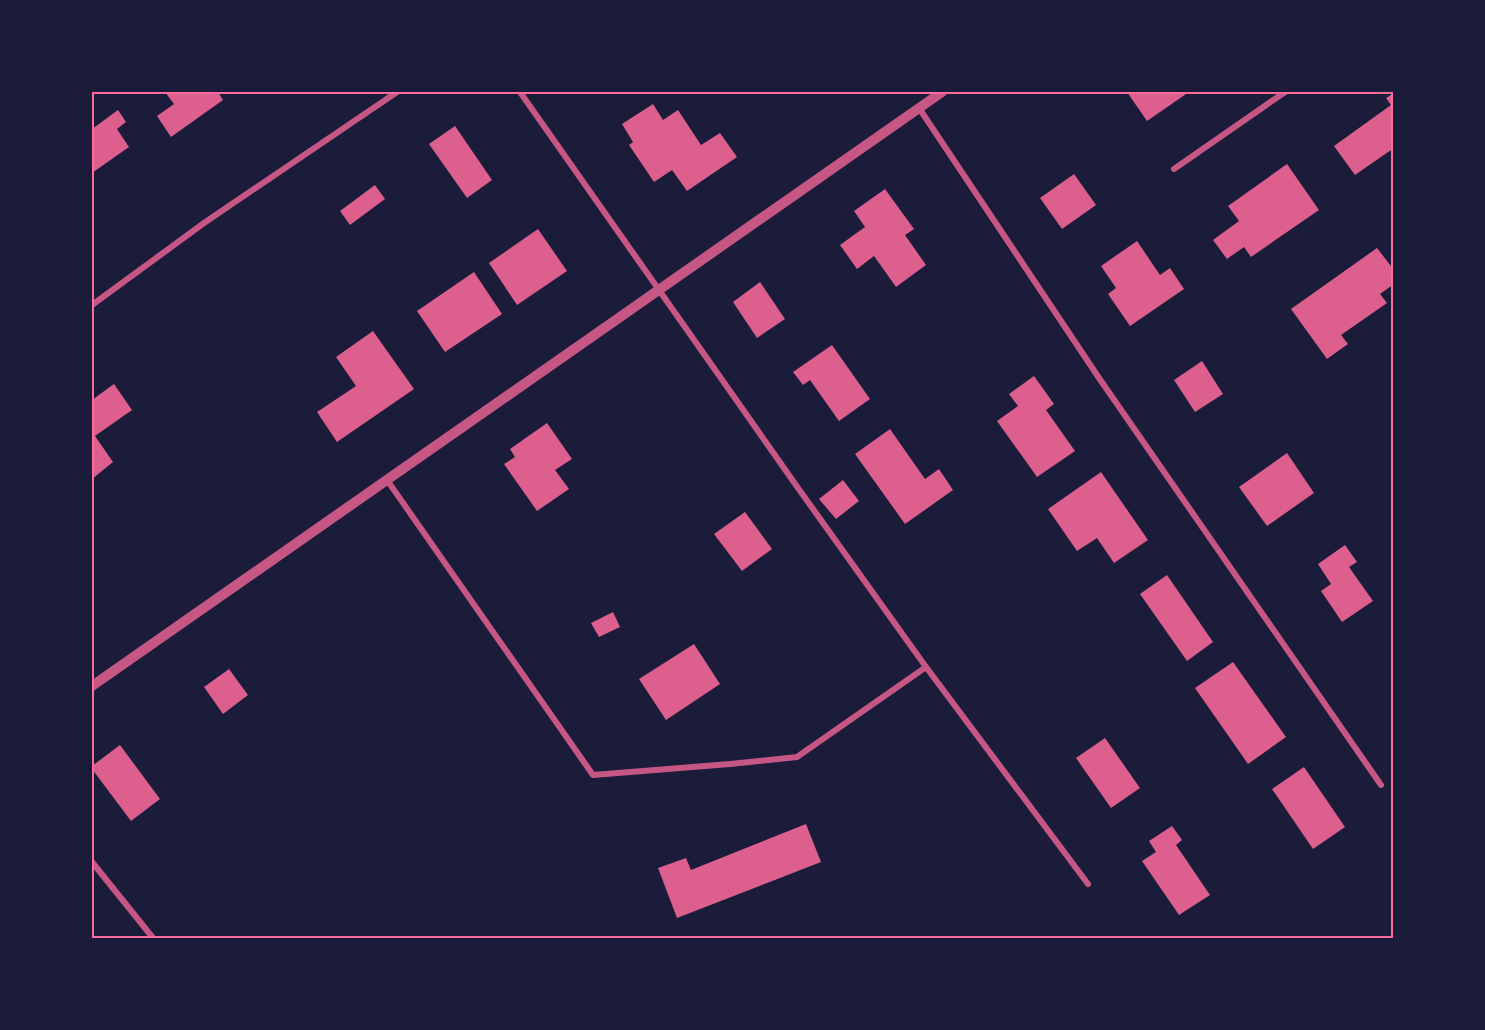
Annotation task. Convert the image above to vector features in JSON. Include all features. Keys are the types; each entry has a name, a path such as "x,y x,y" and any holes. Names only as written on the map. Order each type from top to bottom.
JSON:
{"street":[{"path":"92,305 204,223 397,92"},
{"path":"520,92 926,667 1088,884"},
{"path":"92,686 942,92"},
{"path":"1174,169 1285,92"},
{"path":"919,108 1099,378 1381,785"},
{"path":"387,480 593,775 796,757 926,667"},
{"path":"92,862 153,939"}],"building":[{"path":"165,92 218,92 223,100 171,137 157,116 174,104"},
{"path":"1127,92 1189,92 1147,121"},
{"path":"1394,93 1394,148 1355,175 1334,146 1391,105 1386,98"},
{"path":"653,104 663,120 678,110 701,145 720,133 737,157 687,191 672,170 654,182 629,145 633,142 622,124"},
{"path":"118,110 126,122 117,129 129,147 92,173 92,129"},
{"path":"455,126 492,180 467,198 429,144"},
{"path":"1287,164 1319,210 1251,257 1244,247 1227,259 1213,240 1239,221 1228,206"},
{"path":"1074,174 1096,205 1062,229 1040,198"},
{"path":"375,185 385,199 350,225 340,211"},
{"path":"885,189 914,229 905,235 926,265 896,287 874,256 857,269 840,245 865,227 854,211"},
{"path":"538,229 567,271 517,305 489,263"},
{"path":"1137,241 1160,275 1170,268 1184,289 1130,326 1108,294 1116,288 1101,266"},
{"path":"1377,248 1394,270 1394,284 1380,294 1387,303 1341,335 1348,344 1327,359 1291,309"},
{"path":"474,272 502,314 445,352 417,311"},
{"path":"760,282 785,319 757,338 733,302"},
{"path":"373,331 414,389 337,442 317,412 356,386 336,357"},
{"path":"832,345 870,399 839,421 810,380 803,385 793,372"},
{"path":"1202,361 1223,394 1195,412 1174,380"},
{"path":"1034,376 1054,404 1046,410 1075,451 1037,477 997,421 1018,406 1009,394"},
{"path":"114,384 132,410 95,436 113,462 92,479 92,400"},
{"path":"547,423 572,459 555,470 569,489 537,511 504,464 515,457 510,449"},
{"path":"890,429 925,479 939,469 953,490 905,524 855,454"},
{"path":"1287,453 1314,493 1267,526 1239,487"},
{"path":"1101,472 1148,540 1114,563 1097,538 1077,551 1048,509"},
{"path":"843,480 859,501 836,519 819,499"},
{"path":"745,512 772,549 742,571 714,534"},
{"path":"1345,545 1357,562 1349,567 1373,601 1342,622 1321,591 1331,584 1318,564"},
{"path":"1167,575 1213,642 1187,661 1140,594"},
{"path":"613,612 620,627 599,637 591,623"},
{"path":"694,644 720,684 666,720 639,679"},
{"path":"1233,662 1286,737 1248,764 1195,688"},
{"path":"229,669 248,695 223,714 204,687"},
{"path":"1105,738 1140,788 1111,808 1076,758"},
{"path":"120,745 160,799 131,821 92,769 92,766"},
{"path":"1304,767 1345,827 1313,849 1272,789"},
{"path":"806,824 821,862 677,918 658,868 686,858 691,870"},
{"path":"1172,826 1182,840 1176,845 1210,895 1179,915 1142,861 1156,852 1149,841"}]}
